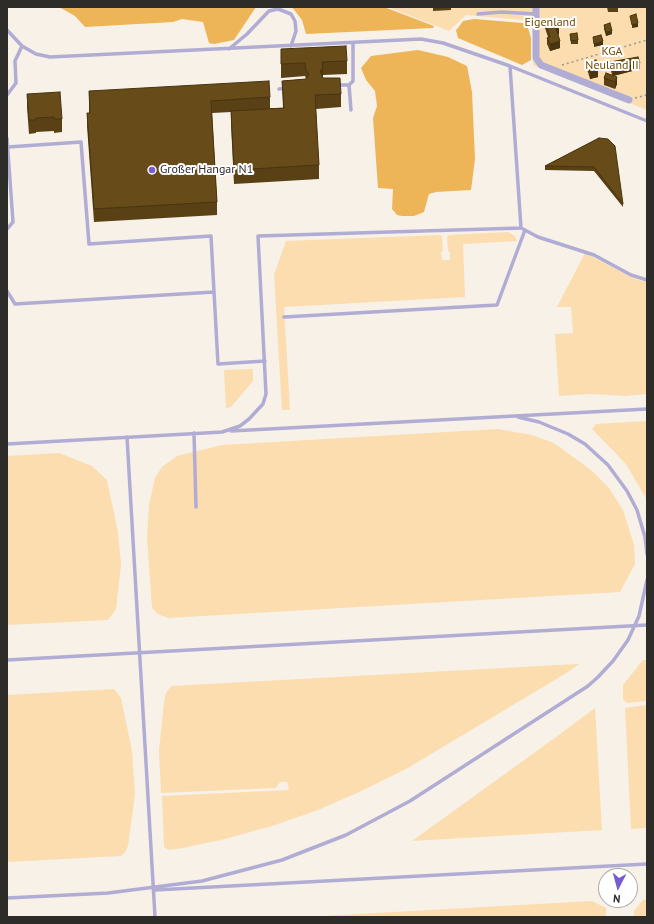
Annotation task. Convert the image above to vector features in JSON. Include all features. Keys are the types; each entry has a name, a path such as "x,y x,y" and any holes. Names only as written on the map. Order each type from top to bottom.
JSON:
{"street":[{"path":"536,10 536,58 541,65 629,100"}],"lane":[{"path":"228,50 247,34 269,11 278,9 291,14 295,21 296,31 291,46"},
{"path":"478,14 536,10"},
{"path":"7,30 22,46 36,54 50,57 228,50 420,39 443,43 510,66 647,121"},
{"path":"329,86 349,85 353,81 352,43"},
{"path":"7,96 16,83 15,61 22,46"},
{"path":"510,66 521,228"},
{"path":"349,85 351,110"},
{"path":"279,89 293,88"},
{"path":"7,138 13,222 7,229"},
{"path":"8,147 80,142 89,244 211,236 218,364 265,361"},
{"path":"222,432 240,426 263,404 266,389 258,236 521,228 538,237 594,255 632,275 647,280"},
{"path":"284,317 497,305 525,230"},
{"path":"7,291 15,304 214,292"},
{"path":"7,444 647,409"},
{"path":"507,416 525,418 553,427 576,438 602,458 620,480 631,498 641,522 647,554"},
{"path":"194,434 196,507"},
{"path":"127,437 155,917"},
{"path":"153,889 202,881 282,860 327,843 380,819 410,802 588,686 613,661 635,626 642,605 647,580"},
{"path":"7,660 647,625"},
{"path":"7,898 108,893 153,889 647,864"}],"path":[{"path":"550,68 647,40"},
{"path":"629,100 647,95"}],"green space":[{"name":"KGA Neuland II","path":"388,7 647,7 647,110 533,65 534,21 466,15 449,31"},
{"path":"508,232 515,236 517,241 463,244 465,297 284,307 290,410 282,410 274,275 286,241 440,235 442,237 442,260 450,260 447,237 449,235"},
{"path":"585,253 635,279 647,282 647,394 626,396 591,394 559,396 555,334 573,333 571,307 557,307"},
{"path":"253,369 253,381 231,407 226,408 224,370"},
{"path":"647,421 647,500 626,464 592,429 596,424"},
{"path":"498,429 532,435 554,443 591,470 609,488 623,510 634,545 635,564 620,592 168,618 158,614 152,608 147,537 149,505 155,478 162,467 177,456 222,445"},
{"path":"59,453 92,466 107,480 118,532 121,565 116,609 108,620 7,625 7,456"},
{"path":"643,660 647,660 647,701 627,703 623,699 623,685"},
{"path":"579,664 406,769 359,792 318,810 272,826 225,839 183,848 169,850 164,847 162,796 289,790 287,782 280,782 276,788 161,793 159,750 164,702 166,693 171,686"},
{"path":"114,689 121,698 132,751 135,794 128,846 125,852 121,856 7,862 7,695"},
{"path":"647,705 647,828 631,829 625,708"},
{"path":"595,708 602,830 412,841 556,737"},
{"path":"647,899 647,917 634,917 634,911 643,900"},
{"path":"592,901 598,904 598,908 606,908 606,917 304,917"}],"shaded area":[{"path":"59,7 256,7 234,40 214,44 209,43 203,22 182,19 173,22 85,27 75,16"},
{"path":"292,7 384,7 434,26 433,28 306,34 302,20"},
{"path":"474,19 523,23 528,28 531,38 531,60 522,65 458,38 456,30 463,21"},
{"path":"418,50 448,57 467,66 472,92 475,159 471,190 436,192 429,194 424,212 414,216 402,216 397,215 392,209 393,189 378,188 373,118 377,106 375,91 366,80 361,68 371,56"}],"building":[{"path":"636,14 638,23 632,25 630,16"},
{"path":"556,18 559,27 556,28 560,41 550,44 547,38 550,37 545,21"},
{"path":"610,23 612,31 606,32 604,25"},
{"path":"577,33 578,40 571,41 570,34"},
{"path":"601,35 603,41 594,44 593,37"},
{"path":"346,46 347,61 322,62 323,69 320,71 323,78 340,78 341,94 315,95 319,165 234,170 231,111 284,108 282,81 306,79 309,74 306,70 305,63 281,64 281,49"},
{"path":"638,57 640,63 613,70 610,62"},
{"path":"596,60 598,70 590,72 587,62"},
{"path":"606,73 617,77 615,82 604,78"},
{"name":"Großer Hangar N1","path":"269,81 270,97 211,101 217,202 94,209 87,113 90,113 89,91"},
{"path":"60,92 62,119 54,119 54,117 29,120 27,94"},
{"path":"599,138 608,139 615,146 623,204 594,167 545,166"}],"place":[{"name":"Großer Hangar N1","path":"152,170"}],"park label":[{"name":"Eigenland","path":"550,23"}]}
